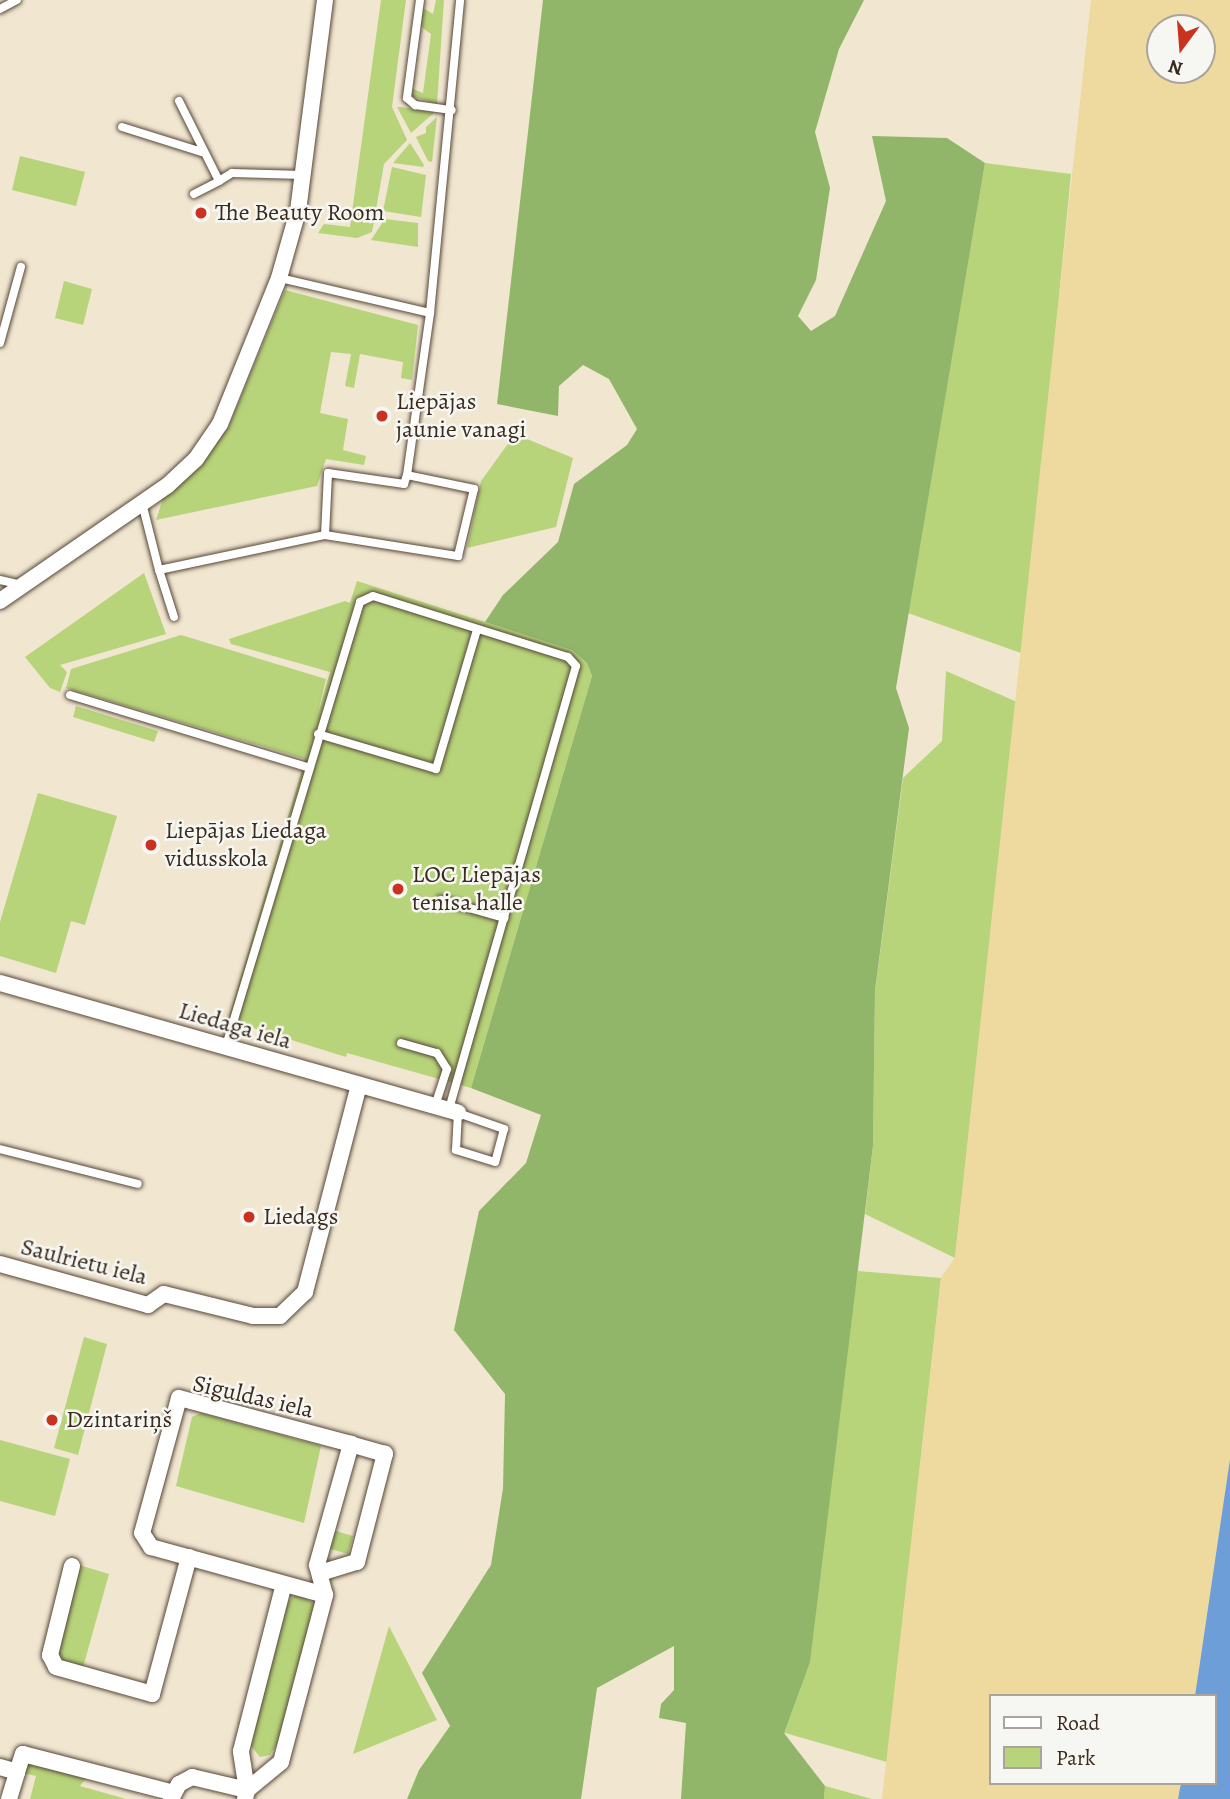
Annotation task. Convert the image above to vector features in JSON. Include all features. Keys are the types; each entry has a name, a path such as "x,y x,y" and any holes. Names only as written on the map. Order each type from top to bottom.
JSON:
{"street":[{"path":"0,601 142,503 196,459 220,424 279,278 303,175 325,0"},
{"name":"Liedaga iela","path":"0,983 447,1110"},
{"name":"Saulrietu iela","path":"0,1264 148,1305 164,1293 253,1316 280,1316 305,1292 359,1085"},
{"name":"Siguldas iela","path":"325,1595 151,1547 142,1533 180,1398 351,1444"},
{"path":"246,1794 281,1762 325,1595 320,1573 320,1554 351,1444 385,1454 357,1562 320,1573"},
{"path":"72,1566 50,1655 57,1667 152,1694 189,1557"},
{"path":"246,1794 241,1751 285,1584"},
{"path":"9,1799 23,1754 172,1796 179,1784 192,1777 246,1794"},
{"path":"0,1767 17,1772"}],"lane":[{"path":"0,9 17,0"},
{"path":"420,0 407,98 415,105 452,110"},
{"path":"325,535 328,473 404,484 407,475 430,313 452,110 460,0"},
{"path":"179,101 202,152 219,181"},
{"path":"122,127 202,152"},
{"path":"194,194 232,173 303,175"},
{"path":"0,343 20,267"},
{"path":"279,278 430,313"},
{"path":"159,570 325,535 458,556 474,489 407,475"},
{"path":"142,503 174,617"},
{"path":"0,580 22,585"},
{"path":"226,1046 307,767 360,602 373,596 568,657 576,666 447,1110"},
{"path":"318,734 436,769 477,630"},
{"path":"70,695 307,767"},
{"path":"441,900 504,918"},
{"path":"401,1042 437,1053 447,1069 447,1110"},
{"name":"Liedaga iela","path":"447,1110 504,1129 495,1162 456,1150 447,1110"},
{"path":"0,1149 138,1184"}],"green space":[{"path":"381,0 406,0 392,107 407,140 384,164 372,232 357,238 318,233 324,224 350,227"},
{"path":"436,0 444,0 437,104 411,96 413,89 423,93 431,34 420,26 423,8 433,14"},
{"path":"543,0 864,0 839,49 815,132 830,188 816,280 798,316 811,331 835,316 886,201 872,136 947,138 985,163 896,688 909,728 875,991 873,1146 810,1662 784,1733 825,1786 824,1799 681,1799 686,1723 659,1718 661,1704 674,1690 674,1646 597,1688 581,1799 407,1799 419,1770 450,1726 422,1673 491,1565 503,1488 505,1394 454,1330 479,1211 526,1163 541,1115 471,1088 592,676 587,663 572,650 485,622 503,595 558,542 574,484 627,445 637,429 609,379 583,365 559,386 558,416 497,404"},
{"path":"397,107 401,107 435,112 411,133"},
{"path":"437,117 432,162 428,161 416,137 426,133 426,127"},
{"path":"410,143 424,165 423,167 393,163"},
{"path":"20,156 85,172 76,206 12,190"},
{"path":"985,163 1071,174 1024,654 908,613"},
{"path":"392,167 426,175 421,217 383,211"},
{"path":"385,219 418,223 418,247 371,240"},
{"path":"64,281 92,289 83,325 55,318"},
{"path":"285,290 418,325 412,380 401,378 403,362 360,354 354,388 345,386 351,354 331,352 320,413 348,419 343,450 366,456 364,465 326,459 317,486 156,520 165,492 198,468 229,426"},
{"path":"515,434 573,458 556,527 467,548 481,481"},
{"path":"144,573 166,634 60,665 67,672 60,692 50,688 25,657"},
{"name":"LOC Liepājas tenisa halle","path":"357,581 572,650 587,663 592,676 471,1088 347,1053 346,1057 228,1020 305,759 66,688 71,669 181,635 326,679 317,717 330,672 231,644 229,639 345,601 350,603"},
{"path":"946,671 1017,702 955,1258 865,1214 873,1146 875,992 903,778 942,741"},
{"path":"76,706 158,731 154,742 73,717"},
{"path":"38,793 117,816 85,925 71,921 56,973 0,956 0,922"},
{"path":"858,1271 941,1278 887,1762 785,1733 778,1739"},
{"path":"84,1337 107,1344 78,1455 54,1448"},
{"path":"201,1413 321,1446 304,1523 176,1486 192,1417"},
{"path":"0,1440 70,1459 55,1516 0,1501"},
{"path":"332,1530 353,1536 348,1554 327,1548"},
{"path":"79,1565 109,1574 82,1671 64,1667 56,1652"},
{"path":"297,1592 317,1606 279,1741 270,1755 260,1757 250,1745 288,1602"},
{"path":"389,1626 437,1720 353,1754"},
{"path":"30,1761 88,1776 80,1786 126,1799 30,1799 36,1776 23,1773"},
{"path":"825,1786 872,1799 824,1799"}],"sand":[{"path":"1091,0 1230,0 1230,1459 1195,1694 988,1694 988,1785 1181,1785 1178,1799 882,1799 941,1278 955,1257"}],"water":[{"path":"1230,1459 1230,1799 1178,1799 1181,1785 1216,1785 1216,1694 1195,1694"}],"place":[{"name":"The Beauty Room","path":"201,213"},
{"name":"Liepājas jaunie vanagi","path":"382,416"},
{"name":"Liepājas Liedaga vidusskola","path":"151,845"},
{"name":"LOC Liepājas tenisa halle","path":"398,889"},
{"name":"Liedags","path":"249,1217"},
{"name":"Dzintariņš","path":"52,1420"}]}
